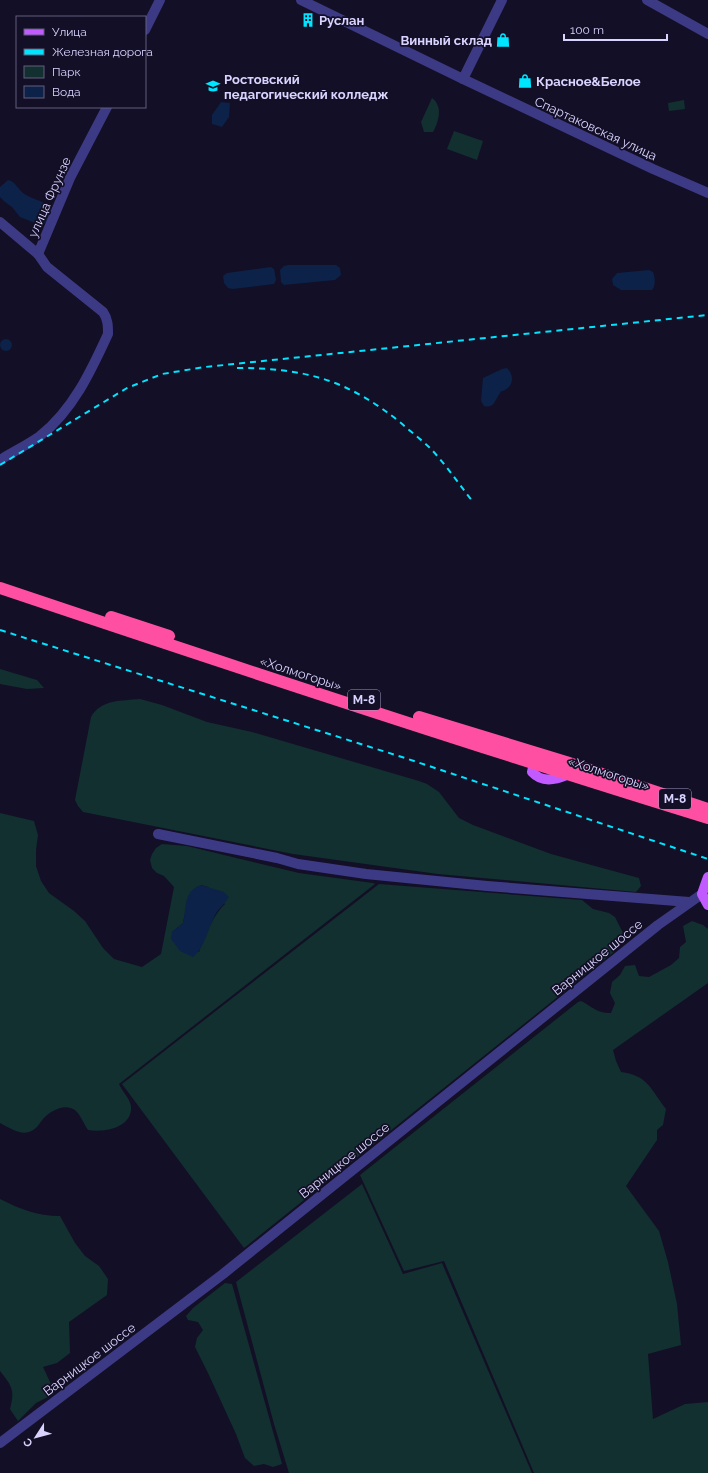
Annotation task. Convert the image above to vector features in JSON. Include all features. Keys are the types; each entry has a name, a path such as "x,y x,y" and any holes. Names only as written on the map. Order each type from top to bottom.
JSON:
{"highway":[{"name":"«Холмогоры»","path":"0,579 408,714 706,816"},
{"name":"«Холмогоры»","path":"0,588 134,634 537,759 567,775 706,816"}],"main road":[{"path":"708,877 702,894 708,905"}],"street":[{"path":"146,28 160,0"},
{"name":"Спартаковская улица","path":"301,0 463,79 653,169 708,193"},
{"path":"463,79 502,0"},
{"path":"647,0 708,34"},
{"name":"улица Фрунзе","path":"0,222 38,254 70,178 106,108"},
{"path":"0,460 39,436 52,425 80,390 108,334 107,317 103,312 47,267 38,254"},
{"path":"158,834 277,858 298,864 366,874 487,886 689,902"},
{"name":"Варницкое шоссе","path":"0,1443 223,1274 658,925 702,894"}],"green space":[{"path":"432,98 438,105 438,119 433,132 424,132 421,122"},
{"path":"684,100 685,109 669,111 668,103"},
{"path":"454,131 483,141 477,160 447,149"},
{"path":"0,669 37,680 44,688 27,689 0,684"},
{"path":"140,699 162,705 207,722 252,732 419,781 427,784 439,792 459,818 473,825 551,854 639,878 641,886 636,892 438,874 293,854 83,812 75,800 91,717 95,711 106,704"},
{"path":"0,813 34,821 38,835 36,866 41,881 49,893 85,921 103,948 114,959 142,967 161,954 174,887 164,876 157,873 152,868 150,860 152,854 156,848 162,844 187,846 299,873 375,884 119,1084 131,1106 127,1119 122,1124 109,1130 88,1130 76,1111 68,1107 63,1107 50,1113 35,1128 25,1133 18,1132 0,1123","holes":["201,885 208,887 225,904 209,926 199,952 172,932 183,923 187,900"]},
{"path":"379,884 582,900 593,909 609,913 615,917 624,935 615,951 244,1248 122,1084"},
{"path":"692,921 703,925 708,929 708,983 613,1050 621,1072 637,1076 648,1084 666,1109 663,1125 657,1130 657,1140 626,1186 659,1231 668,1262 677,1304 681,1345 648,1354 653,1419 685,1404 708,1402 708,1473 534,1473 444,1261 404,1271 360,1175 578,1002 581,1001 598,1011 611,1013 615,1003 610,993 612,982 620,975 625,966 635,965 639,976 649,977 671,965 679,958 680,947 686,942 683,926"},
{"path":"362,1184 403,1274 442,1263 532,1473 289,1473 274,1424 236,1282"},
{"path":"0,1199 29,1211 44,1215 60,1216 75,1243 85,1256 99,1266 108,1279 107,1295 69,1322 70,1353 57,1363 43,1367 54,1394 36,1403 18,1421 10,1409 12,1393 10,1385 0,1371"},
{"path":"225,1283 232,1284 282,1464 273,1467 264,1464 254,1466 245,1458 236,1434 195,1347 197,1338 203,1330 198,1322 188,1320 186,1316 193,1308"}],"water":[{"path":"221,102 230,103 229,117 222,127 212,124 212,115"},
{"path":"8,180 13,182 26,195 50,207 51,211 46,222 40,225 20,217 12,207 0,197 0,187"},
{"path":"336,265 340,268 341,275 335,280 284,285 281,282 280,270 284,266"},
{"path":"271,267 274,269 276,280 274,284 233,289 228,288 224,283 223,276 227,273"},
{"path":"649,270 653,272 654,276 655,284 652,290 621,290 613,285 612,279 617,273"},
{"path":"6,339 10,341 12,345 10,349 6,351 2,349 0,345 2,341"},
{"path":"507,368 512,377 510,385 501,392 492,405 487,407 484,406 481,401 483,378"},
{"path":"201,885 224,892 229,897 215,915 201,948 193,957 180,951 171,939 172,932 183,923 188,895 191,891"}],"railway":[{"path":"0,465 127,388 162,374 205,367 708,315"},
{"path":"237,368 305,374 325,379 363,396 382,408 428,446 473,502"},
{"path":"0,630 405,758 708,859"}],"place":[{"name":"Руслан","path":"308,20"},
{"name":"Винный склад","path":"503,40"},
{"name":"Красное&Белое","path":"525,81"},
{"name":"Ростовский педагогический колледж","path":"213,86"}]}
